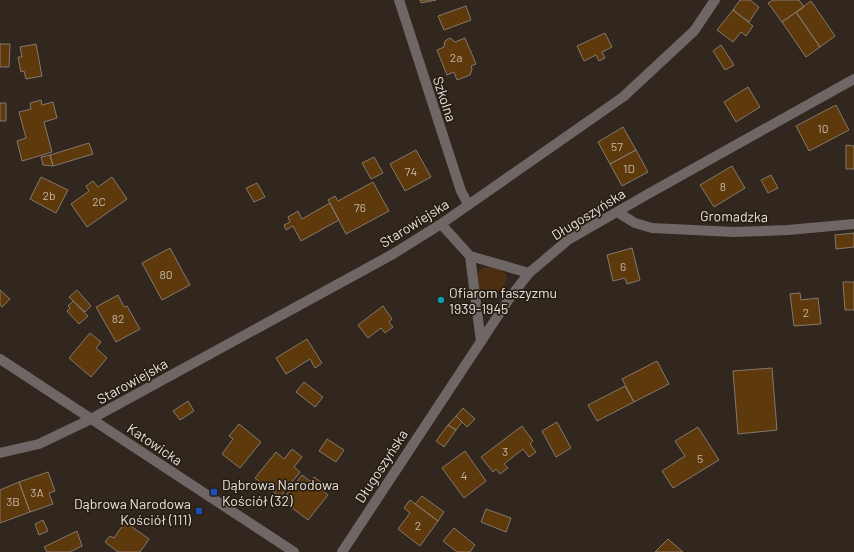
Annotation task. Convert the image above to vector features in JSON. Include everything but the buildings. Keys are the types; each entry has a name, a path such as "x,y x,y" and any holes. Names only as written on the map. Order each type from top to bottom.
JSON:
{"street":[{"name":"Szkolna","path":"399,0 461,191 468,204"},
{"name":"Starowiejska","path":"0,453 39,444 91,419 393,254 441,224 623,97 694,31 715,0"},
{"name":"Długoszyńska","path":"342,552 509,299 529,272 568,240 854,80"},
{"name":"Gromadzka","path":"618,212 635,223 652,228 734,232 788,230 854,224"},
{"path":"441,224 470,256 529,272"},
{"path":"470,256 481,342"},
{"name":"Katowicka","path":"0,359 294,552"}],"shaded area":[{"path":"486,267 502,271 506,276 504,285 494,296 488,296 483,293 479,288 477,281 477,275 480,270"}],"place":[{"name":"Ofiarom faszyzmu 1939-1945","path":"441,300"},
{"name":"Dąbrowa Narodowa Kościół (32)","path":"214,492"},
{"name":"Dąbrowa Narodowa Kościół (111)","path":"199,511"}]}
